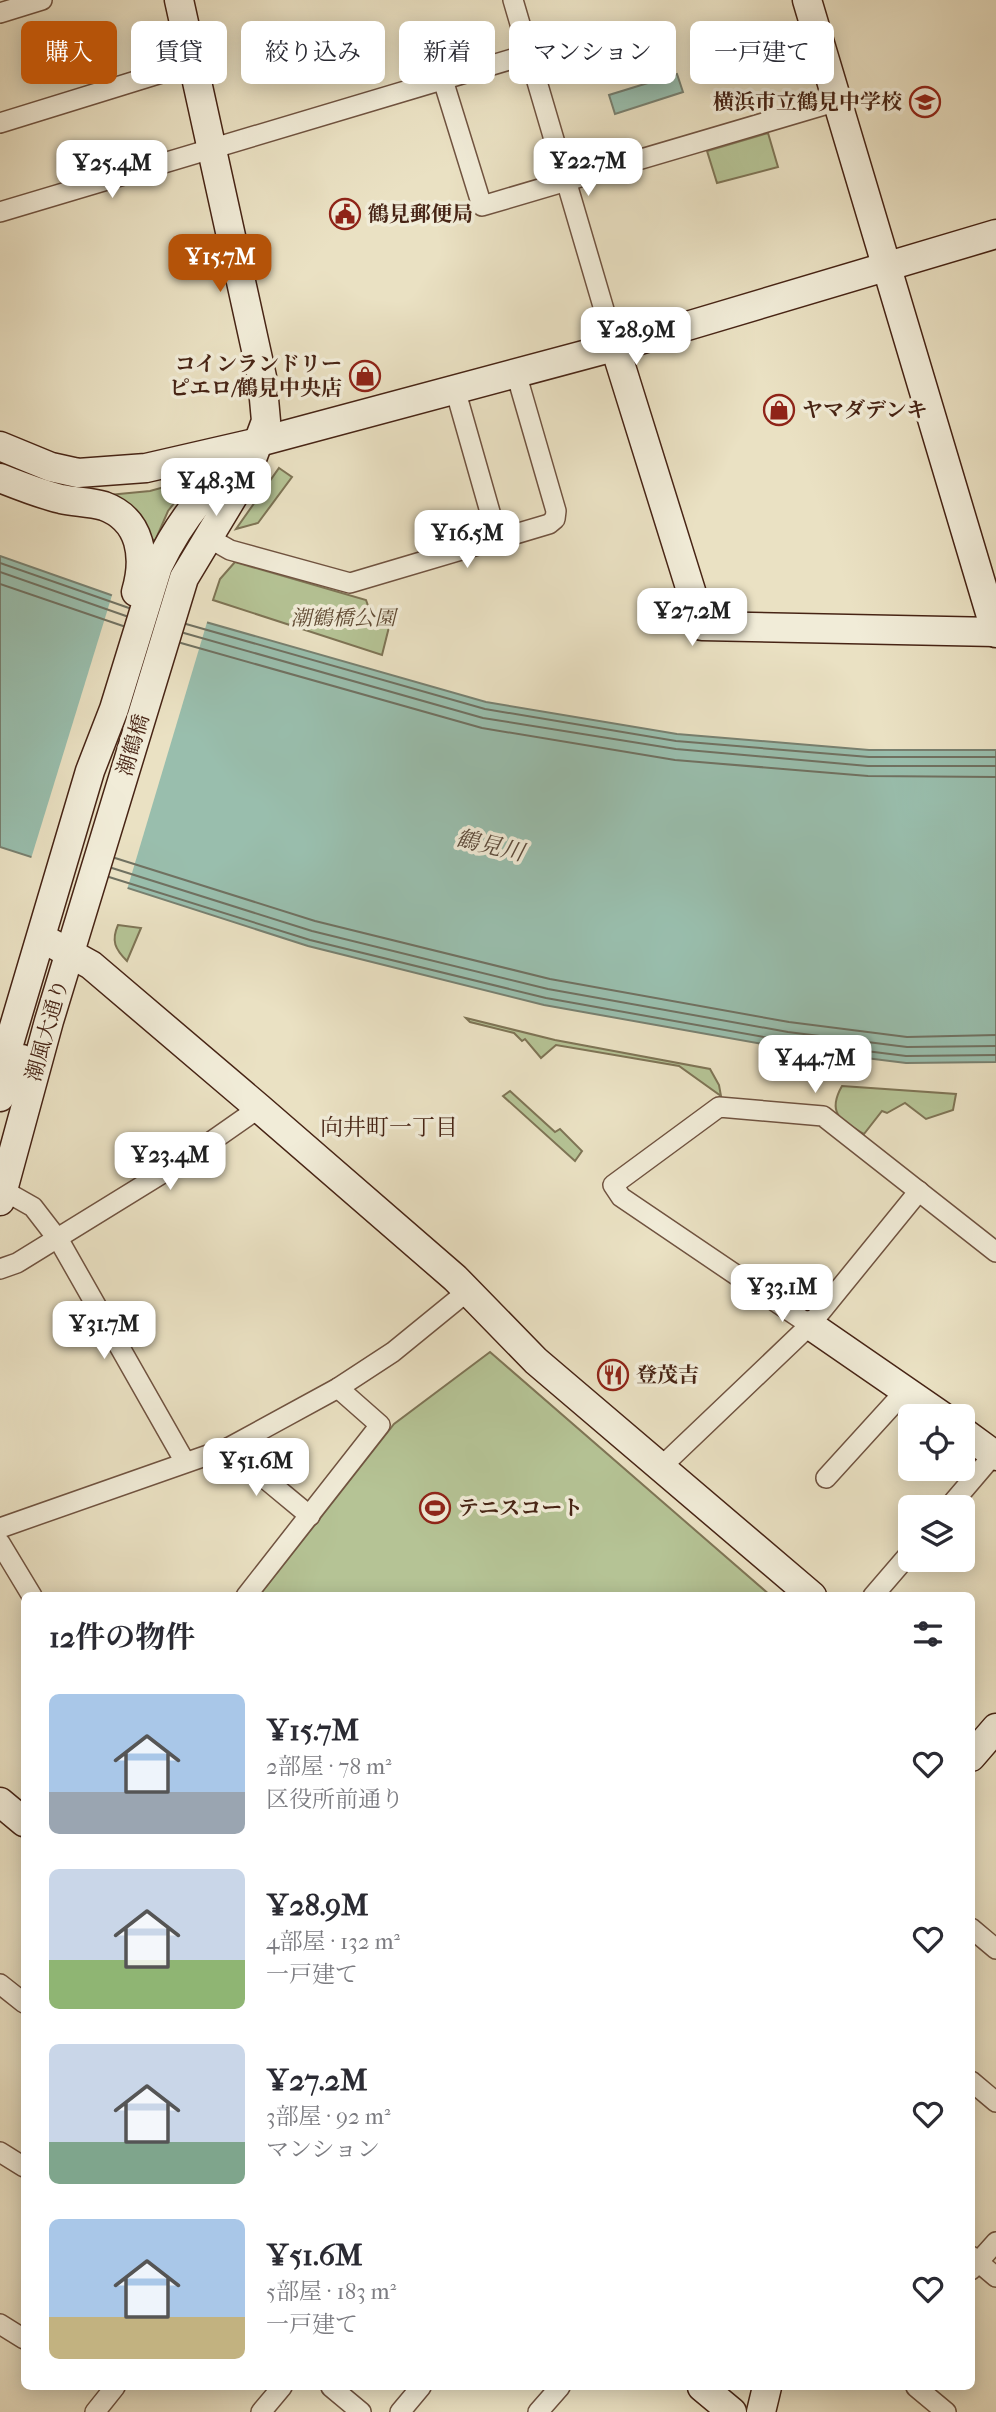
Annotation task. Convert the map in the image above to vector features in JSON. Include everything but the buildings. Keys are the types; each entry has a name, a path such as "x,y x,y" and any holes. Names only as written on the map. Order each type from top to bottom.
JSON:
{"street":[{"path":"0,13 42,0"},
{"name":"潮鶴橋","path":"179,0 184,21"},
{"path":"513,0 519,21"},
{"path":"538,84 615,347 702,626 996,633 807,0"},
{"path":"0,123 131,82"},
{"name":"潮鶴橋","path":"85,901 186,571 246,475 246,445 266,421 267,397 199,84"},
{"path":"0,212 430,84"},
{"path":"444,84 482,206 838,101"},
{"path":"0,446 51,467 78,473 146,468 199,453 246,445 615,347 996,234"},
{"path":"209,538 230,550 350,583 549,524 556,511 516,373"},
{"path":"455,389 498,540"},
{"path":"0,461 46,480 70,484 127,486 194,471 246,445"},
{"path":"146,581 209,486 246,445"},
{"path":"0,478 29,490 105,507 118,514 129,523 140,541 146,581"},
{"name":"潮鶴橋","path":"57,886 90,771 114,709 146,581"},
{"name":"潮風大通り","path":"0,1074 57,886"},
{"name":"潮風大通り","path":"1,1195 85,901"},
{"path":"42,938 91,965 260,1108 468,1290 537,1361 807,1592"},
{"path":"0,1097 19,1069 51,965 70,953"},
{"path":"926,1404 621,1196 613,1185 719,1107 823,1116 996,1252"},
{"path":"0,1269 18,1263 188,1157 260,1108"},
{"path":"660,1468 810,1325 919,1191"},
{"path":"1,1195 33,1207 56,1237 185,1462"},
{"path":"0,1528 228,1448 338,1388 393,1352 468,1290"},
{"path":"249,1592 380,1425 338,1388"},
{"path":"826,1478 907,1390"},
{"path":"959,1495 995,1454 975,1440"},
{"path":"228,1448 310,1516"},
{"path":"0,1543 30,1592"},
{"path":"876,1592 898,1566"},
{"path":"0,1802 21,1820"},
{"path":"975,1931 996,1949"},
{"path":"0,1984 21,2001"},
{"path":"975,2084 996,2102"},
{"path":"0,2152 21,2165"},
{"path":"975,2262 996,2242"},
{"path":"975,2264 996,2277"},
{"path":"0,2324 21,2337"},
{"path":"95,2412 108,2390"},
{"path":"261,2412 279,2390"},
{"path":"335,2390 361,2412"},
{"path":"400,2412 418,2390"},
{"path":"542,2411 558,2390"},
{"path":"706,2390 732,2412"},
{"path":"761,2412 766,2390"},
{"path":"920,2390 946,2412"}],"green space":[{"path":"768,133 778,167 717,183 707,151"},
{"path":"279,468 292,477 258,523 236,529"},
{"path":"193,479 168,511 155,541 98,496 150,491"},
{"name":"潮鶴橋公園","path":"235,562 366,600 373,620 389,627 382,655 213,600 220,579"},
{"path":"118,925 141,928 127,961 115,944"},
{"path":"466,1018 555,1040 710,1069 719,1085 721,1096 679,1066 556,1045 541,1058 525,1039 522,1041 514,1033 470,1022"},
{"path":"842,1086 956,1094 953,1110 926,1119 905,1103 887,1113 882,1111 864,1134 843,1120 836,1110 837,1096"},
{"path":"510,1091 555,1132 560,1129 582,1151 575,1161 503,1096"},
{"path":"798,1266 828,1285 811,1308 787,1290"},
{"path":"490,1352 766,1592 262,1592 394,1424"}],"water":[{"path":"676,74 683,92 615,114 609,95 645,84 676,84"},
{"name":"鶴見川","path":"0,556 111,595 486,702 677,734 869,750 996,750 996,1062 906,1063 785,1048 544,1005 308,946 0,847"}],"pier":[{"path":"113,592 208,619 126,893 30,862"}],"place":[{"name":"横浜市立鶴見中学校","path":"925,102"},
{"name":"鶴見郵便局","path":"345,214"},
{"name":"コインランドリー ピエロ/鶴見中央店","path":"365,376"},
{"name":"ヤマダデンキ","path":"779,410"},
{"name":"登茂吉","path":"613,1375"},
{"name":"テニスコート","path":"435,1508"}],"district":[{"name":"向井町一丁目","path":"389,1127"}]}
